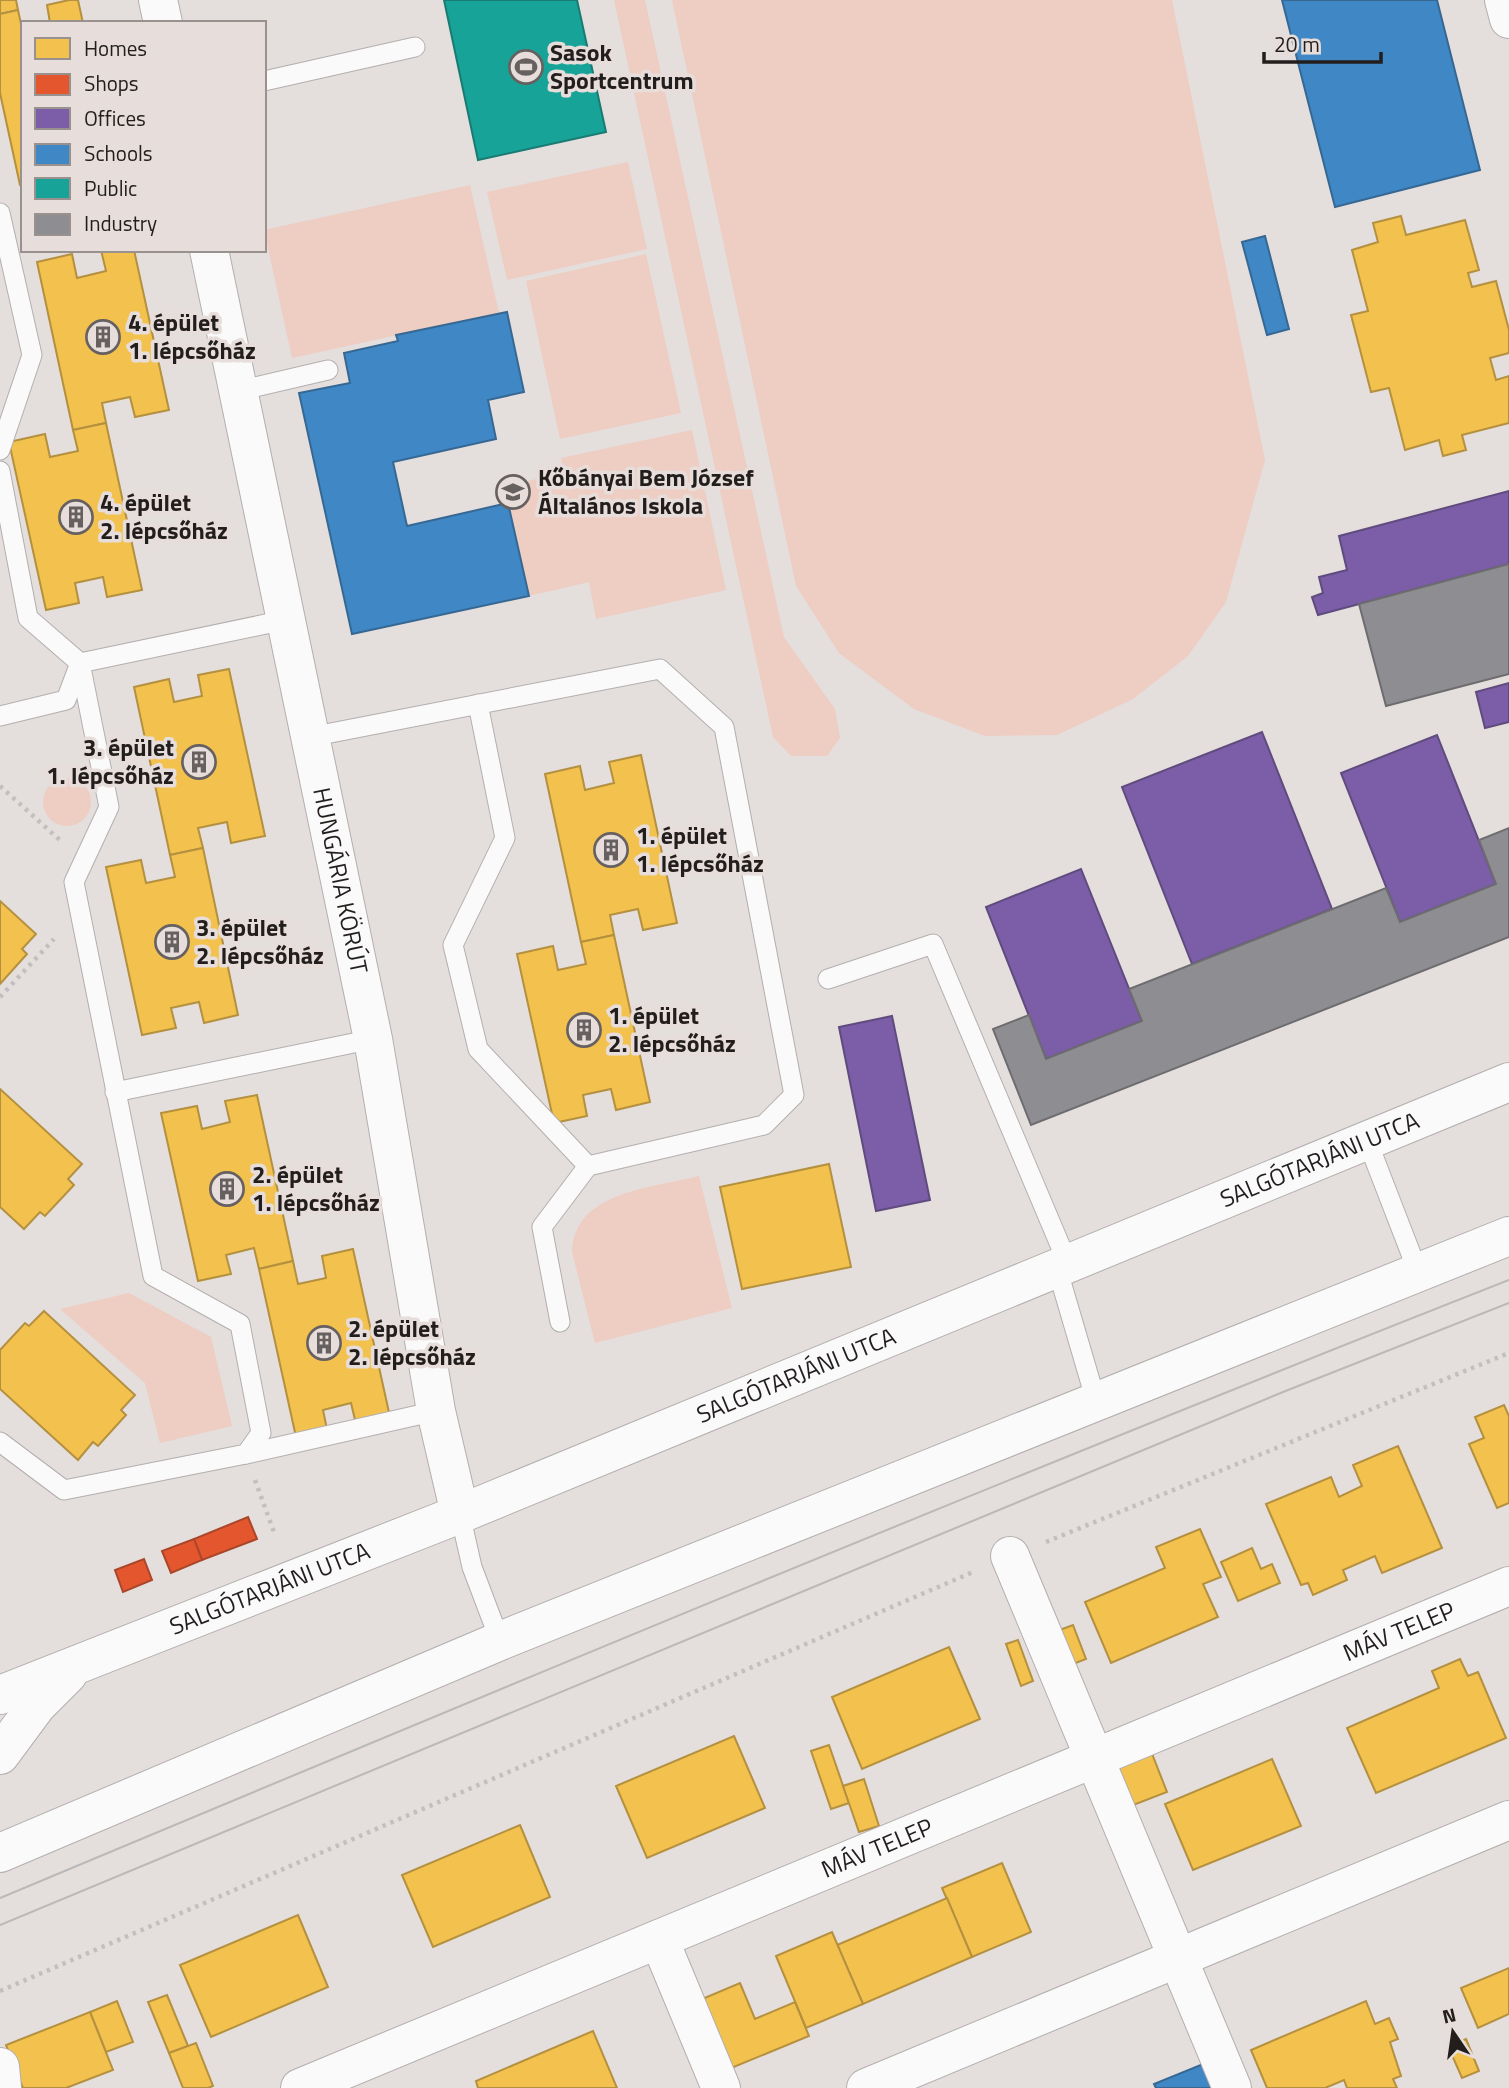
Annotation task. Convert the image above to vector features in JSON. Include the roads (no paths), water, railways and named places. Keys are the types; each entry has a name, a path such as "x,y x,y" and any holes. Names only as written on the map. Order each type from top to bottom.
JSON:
{"street":[{"path":"158,0 163,21"},
{"path":"1504,0 1509,19"},
{"name":"HUNGÁRIA KÖRÚT","path":"209,252 373,1039 436,1411 460,1514"},
{"name":"SALGÓTARJÁNI UTCA","path":"0,1695 460,1514 1509,1082"},
{"path":"0,1853 499,1641 1509,1236"},
{"path":"1010,1556 1232,2088"},
{"name":"MÁV TELEP","path":"300,2088 1509,1586"},
{"name":"SALGÓTARJÁNI UTCA","path":"0,1755 37,1705 80,1663"},
{"path":"0,1825 83,1817"},
{"path":"866,2088 1509,1820"},
{"path":"659,1939 721,2088"},
{"path":"0,2067 2,2088"}],"lane":[{"path":"266,81 415,47"},
{"path":"0,214 32,355 0,450"},
{"path":"238,391 328,370"},
{"path":"0,471 28,618 80,663 109,807 74,882 153,1276 240,1324 261,1433 246,1454"},
{"path":"80,663 285,620"},
{"path":"0,716 66,700 80,663"},
{"path":"310,737 660,669 724,727 794,1096 764,1125 588,1166 542,1227 560,1322"},
{"path":"478,705 505,838 453,945 478,1049 588,1166"},
{"path":"828,979 933,944 1062,1266 1096,1401"},
{"path":"115,1092 373,1039"},
{"path":"1367,1140 1418,1272"},
{"path":"0,1442 64,1490 246,1454 436,1411"},
{"path":"460,1514 472,1567 499,1641"}],"tram line":[{"path":"0,1898 942,1508 1509,1280"},
{"path":"0,1925 1283,1392 1509,1303"}],"place":[{"name":"Sasok Sportcentrum","path":"526,67"},
{"name":"4. épület 1. lépcsőház","path":"103,337"},
{"name":"Kőbányai Bem József Általános Iskola","path":"513,492"},
{"name":"4. épület 2. lépcsőház","path":"76,517"},
{"name":"3. épület 1. lépcsőház","path":"199,762"},
{"name":"1. épület 1. lépcsőház","path":"611,850"},
{"name":"3. épület 2. lépcsőház","path":"172,942"},
{"name":"1. épület 2. lépcsőház","path":"584,1030"},
{"name":"2. épület 1. lépcsőház","path":"227,1189"},
{"name":"2. épület 2. lépcsőház","path":"324,1343"}]}
